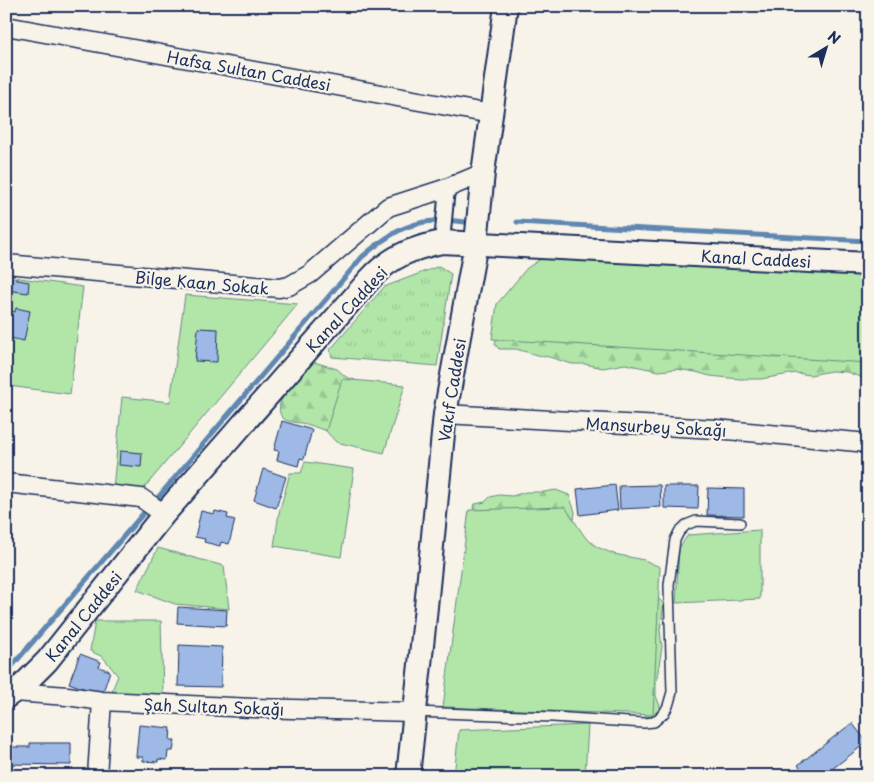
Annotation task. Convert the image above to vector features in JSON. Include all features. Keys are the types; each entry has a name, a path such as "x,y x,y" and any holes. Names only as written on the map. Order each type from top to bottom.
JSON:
{"street":[{"name":"Vakıf Caddesi","path":"408,776 444,414 476,243 506,6"},
{"name":"Hafsa Sultan Caddesi","path":"6,26 491,114"},
{"name":"Bilge Kaan Sokak","path":"6,264 280,288 289,286 310,274 388,207 447,188 483,181"},
{"path":"442,242 447,188"},
{"name":"Kanal Caddesi","path":"10,694 35,674 63,642 164,514 380,268 402,254 418,247 442,242 868,264"},
{"name":"Mansurbey Sokağı","path":"444,414 716,429 868,442"},
{"path":"6,483 141,498 164,514"},
{"name":"Şah Sultan Sokağı","path":"10,694 66,696 102,701 414,712"},
{"path":"97,776 102,701"}],"lane":[{"path":"414,712 553,717 628,723 654,722 664,714 672,692 669,585 674,540 686,525 696,521 740,523"}],"green space":[{"path":"544,257 868,275 868,363 492,339 497,304 527,268"},
{"path":"439,266 451,274 437,366 332,357 330,350 384,287"},
{"path":"6,276 83,287 70,394 8,386 6,397"},
{"path":"185,295 298,304 140,493 113,489 122,397 170,402"},
{"path":"497,335 868,358 868,378 847,372 831,371 810,375 796,373 761,379 740,379 710,376 676,369 659,371 625,364 603,368 585,364 572,364 516,349 499,349 495,344"},
{"path":"314,362 337,369 346,377 355,380 332,431 288,421 280,413 279,407 288,387 300,371"},
{"path":"342,379 405,385 384,453 336,442 326,431"},
{"path":"305,462 354,469 341,557 274,546 279,513 290,473 301,473"},
{"path":"556,490 569,495 575,512 574,520 566,522 475,513 473,507 475,504 485,502 490,497 499,495 512,496 526,492"},
{"path":"565,507 585,537 597,547 614,554 644,560 660,567 653,715 443,707 469,510"},
{"path":"760,530 760,599 676,603 679,548 688,535"},
{"path":"158,548 224,566 229,609 175,604 137,590"},
{"path":"654,597 664,604 660,630 662,647 656,684 656,696 660,712 650,717 645,716"},
{"path":"95,621 161,621 163,694 111,693 118,676 103,657 90,651"},
{"path":"588,725 585,776 454,776 459,730"}],"building":[{"path":"6,278 29,282 28,293 6,290"},
{"path":"16,308 30,311 24,341 6,337 6,310 15,312"},
{"path":"198,328 218,329 217,362 195,361"},
{"path":"282,421 312,430 304,459 300,458 298,466 277,460 279,451 274,450"},
{"path":"120,451 142,453 141,467 119,465"},
{"path":"263,469 286,477 276,508 254,500"},
{"path":"615,485 618,510 580,515 577,489"},
{"path":"660,485 661,507 620,509 619,486"},
{"path":"664,486 699,486 698,509 664,508"},
{"path":"708,488 744,489 744,516 707,515"},
{"path":"201,511 214,514 215,511 228,514 227,518 235,520 229,544 221,542 220,546 204,542 205,539 195,537"},
{"path":"178,607 227,610 226,626 177,623"},
{"path":"179,645 222,647 221,687 178,686"},
{"path":"80,654 101,662 99,667 110,671 102,695 69,683"},
{"path":"852,723 867,742 823,776 807,776 798,765"},
{"path":"139,725 171,728 170,740 175,740 173,751 168,751 167,760 158,759 158,762 143,761 143,757 136,757"},
{"path":"30,743 71,743 71,765 6,764 6,747 30,747"}],"waterway":[{"path":"154,502 362,257 386,238 413,225 437,221 465,222"},
{"path":"517,222 868,241"},
{"path":"6,673 148,508"}]}
